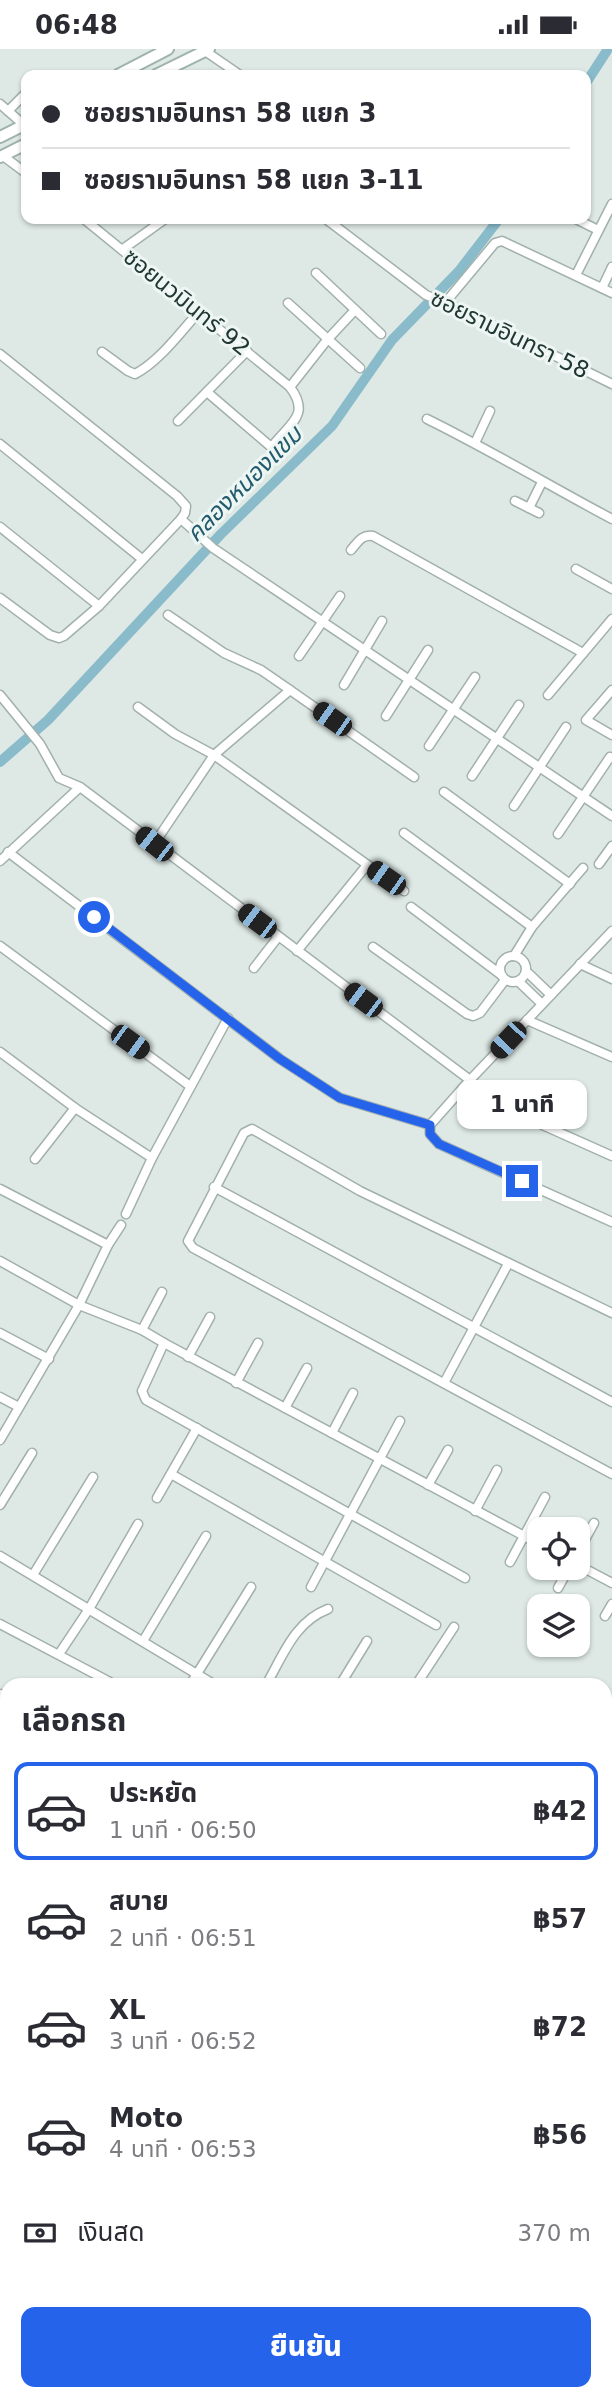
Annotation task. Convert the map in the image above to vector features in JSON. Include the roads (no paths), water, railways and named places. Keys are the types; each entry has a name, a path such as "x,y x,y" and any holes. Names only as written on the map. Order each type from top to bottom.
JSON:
{"main road":[{"path":"140,70 168,49"},
{"path":"166,70 207,50"},
{"path":"0,137 21,126"},
{"path":"2,157 21,147"}],"street":[{"path":"207,50 233,70"},
{"path":"8,111 21,98"},
{"path":"0,104 21,121"},
{"path":"2,157 21,170"},
{"path":"576,275 612,204"},
{"name":"ซอยนวมินทร์ 92","path":"90,224 290,387 297,396 299,414 270,446 207,392"},
{"path":"123,249 158,224"},
{"name":"ซอยรามอินทรา 58","path":"333,224 426,295 612,384"},
{"path":"586,224 598,230"},
{"path":"443,303 495,243 502,241 612,293"},
{"path":"602,288 612,267"},
{"path":"316,273 381,334"},
{"path":"288,303 360,368"},
{"path":"290,387 355,310"},
{"path":"102,352 128,372 135,373 144,369 200,312"},
{"path":"178,421 247,351"},
{"path":"0,354 186,506 181,519 99,606 59,638 50,635 0,597"},
{"path":"475,443 490,411"},
{"path":"427,419 612,519"},
{"path":"0,444 142,559"},
{"path":"529,508 542,482"},
{"path":"515,501 539,513"},
{"path":"181,519 213,548 612,816"},
{"path":"0,527 99,606"},
{"path":"351,550 361,538 366,535 373,536 583,653"},
{"path":"576,569 612,589"},
{"path":"299,656 340,596"},
{"path":"168,615 224,653 261,670 414,777"},
{"path":"548,695 612,619"},
{"path":"344,684 383,621"},
{"path":"386,716 428,650"},
{"path":"429,746 475,677"},
{"path":"154,844 214,755 290,690"},
{"path":"612,690 586,720 612,736"},
{"path":"0,695 40,744 59,778 80,787 470,1080"},
{"path":"472,776 519,705"},
{"path":"138,707 175,734 214,755 404,891"},
{"path":"514,806 566,727"},
{"path":"558,834 610,757"},
{"path":"0,860 80,787"},
{"path":"444,792 570,884"},
{"path":"404,833 532,927"},
{"path":"599,864 612,846"},
{"path":"8,852 280,1059 333,1094 430,1125"},
{"path":"297,951 367,865"},
{"path":"373,947 473,1016 480,1013 503,977 502,961 514,956 532,927 583,868"},
{"path":"411,907 503,977 518,981 542,1005"},
{"path":"612,931 430,1125 430,1134 439,1144 612,1221"},
{"path":"254,968 278,937"},
{"path":"0,946 190,1086"},
{"path":"514,956 525,963 526,971 551,995"},
{"path":"580,964 612,979"},
{"path":"518,981 526,971"},
{"path":"126,1214 152,1158 228,1018"},
{"path":"527,1020 612,1058"},
{"path":"0,1052 75,1108 152,1158"},
{"path":"462,1089 612,1156"},
{"path":"35,1159 75,1108"},
{"path":"612,1313 359,1191 253,1129 244,1133 188,1241 193,1248 612,1474"},
{"path":"214,1187 612,1402"},
{"path":"0,1189 108,1245"},
{"path":"0,1440 79,1305 108,1245 121,1225"},
{"path":"0,1261 79,1305 142,1331 527,1538"},
{"path":"444,1383 508,1264"},
{"path":"142,1331 162,1292"},
{"path":"188,1357 209,1317"},
{"path":"0,1333 48,1359"},
{"path":"164,1343 142,1391 144,1398 465,1578"},
{"path":"236,1383 258,1343"},
{"path":"285,1408 307,1368"},
{"path":"332,1433 353,1393"},
{"path":"0,1397 19,1407"},
{"path":"311,1587 400,1421"},
{"path":"157,1498 197,1428"},
{"path":"428,1485 448,1450"},
{"path":"0,1506 32,1453"},
{"path":"475,1511 497,1470"},
{"path":"171,1474 436,1625"},
{"path":"33,1575 93,1477"},
{"path":"510,1562 545,1497"},
{"path":"590,1530 594,1523"},
{"path":"59,1654 89,1609 138,1524"},
{"path":"143,1641 206,1536"},
{"path":"0,1556 204,1678"},
{"path":"590,1571 612,1583"},
{"path":"558,1588 562,1580"},
{"path":"194,1678 251,1587"},
{"path":"606,1616 612,1604"},
{"path":"270,1678 300,1627 315,1614 328,1609"},
{"path":"0,1624 103,1678"},
{"path":"421,1678 454,1627"},
{"path":"344,1678 367,1641"}],"waterway":[{"name":"คลองหนองแขม","path":"591,75 608,49"},
{"name":"คลองหนองแขม","path":"0,762 48,720 221,534 332,426 392,340 459,271 495,224"}]}
